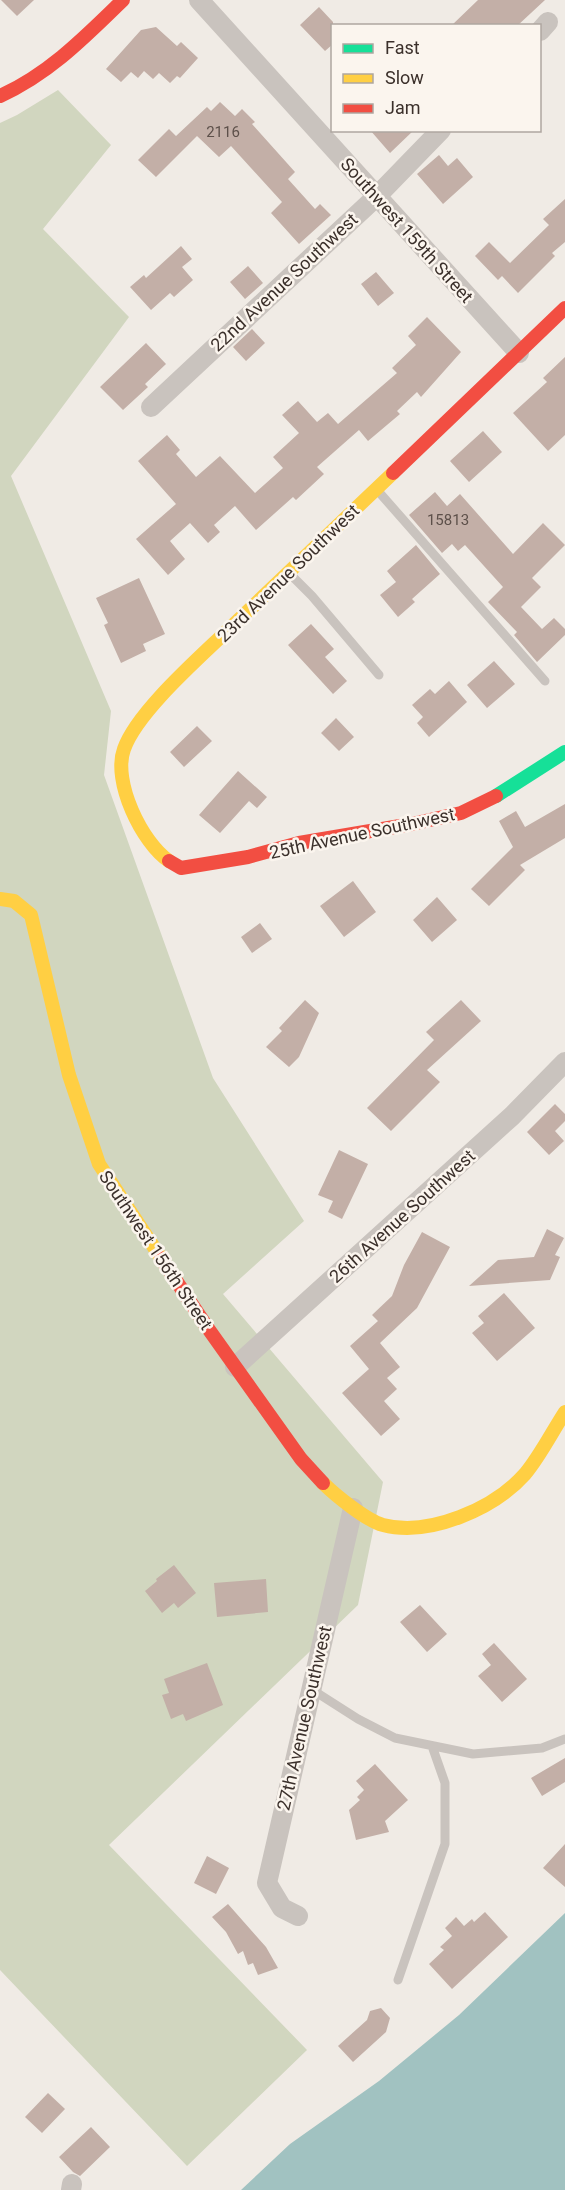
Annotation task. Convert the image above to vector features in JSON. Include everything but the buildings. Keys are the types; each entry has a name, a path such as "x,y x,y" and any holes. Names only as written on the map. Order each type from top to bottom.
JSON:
{"street":[{"path":"0,96 42,74 79,43 123,0"},
{"name":"Southwest 159th Street","path":"199,0 519,353"},
{"name":"22nd Avenue Southwest","path":"151,407 376,197 439,132"},
{"name":"23rd Avenue Southwest","path":"181,868 156,853 144,836 130,806 121,766 120,759 125,745 148,711 200,657 565,308"},
{"name":"25th Avenue Southwest","path":"181,868 248,857 299,843 412,824 461,813 499,795 565,752"},
{"name":"Southwest 156th Street","path":"0,899 20,902 31,915 69,1075 99,1164 235,1367 301,1459 329,1489 353,1508 381,1525 412,1529 452,1520 479,1509 504,1493 525,1474 565,1412"},
{"name":"26th Avenue Southwest","path":"235,1367 512,1116 565,1062"},
{"name":"27th Avenue Southwest","path":"298,1916 282,1908 267,1883 353,1508"}],"lane":[{"path":"376,489 545,681"},
{"path":"288,573 312,596 379,675"},
{"path":"310,1689 358,1719 395,1738 432,1746 473,1754 542,1748 565,1739"},
{"path":"398,1980 445,1844 445,1783 432,1746"}],"green space":[{"path":"58,90 111,145 43,229 129,317 11,476 111,711 104,775 213,1078 304,1221 223,1294 383,1482 358,1605 109,1845 307,2050 187,2166 0,1970 0,123"}],"water":[{"path":"565,1913 565,2190 241,2190 290,2144 379,2081 459,2015"}],"traffic: fast":[{"path":"496,796 565,752"}],"traffic: slow":[{"path":"169,861 149,840 140,826 126,794 121,762 131,734 155,702 186,670 393,473"},
{"path":"0,899 14,901 31,915 69,1075 99,1164 161,1258"},
{"path":"323,1483 343,1501 376,1523 401,1528 440,1523 479,1509 512,1487 541,1452 565,1412"}],"traffic: jam":[{"path":"0,96 50,66 123,0"},
{"path":"393,473 565,308"},
{"path":"169,861 181,868 248,857 299,843 412,824 461,813 496,796"},
{"path":"161,1258 301,1459 323,1483"}]}
